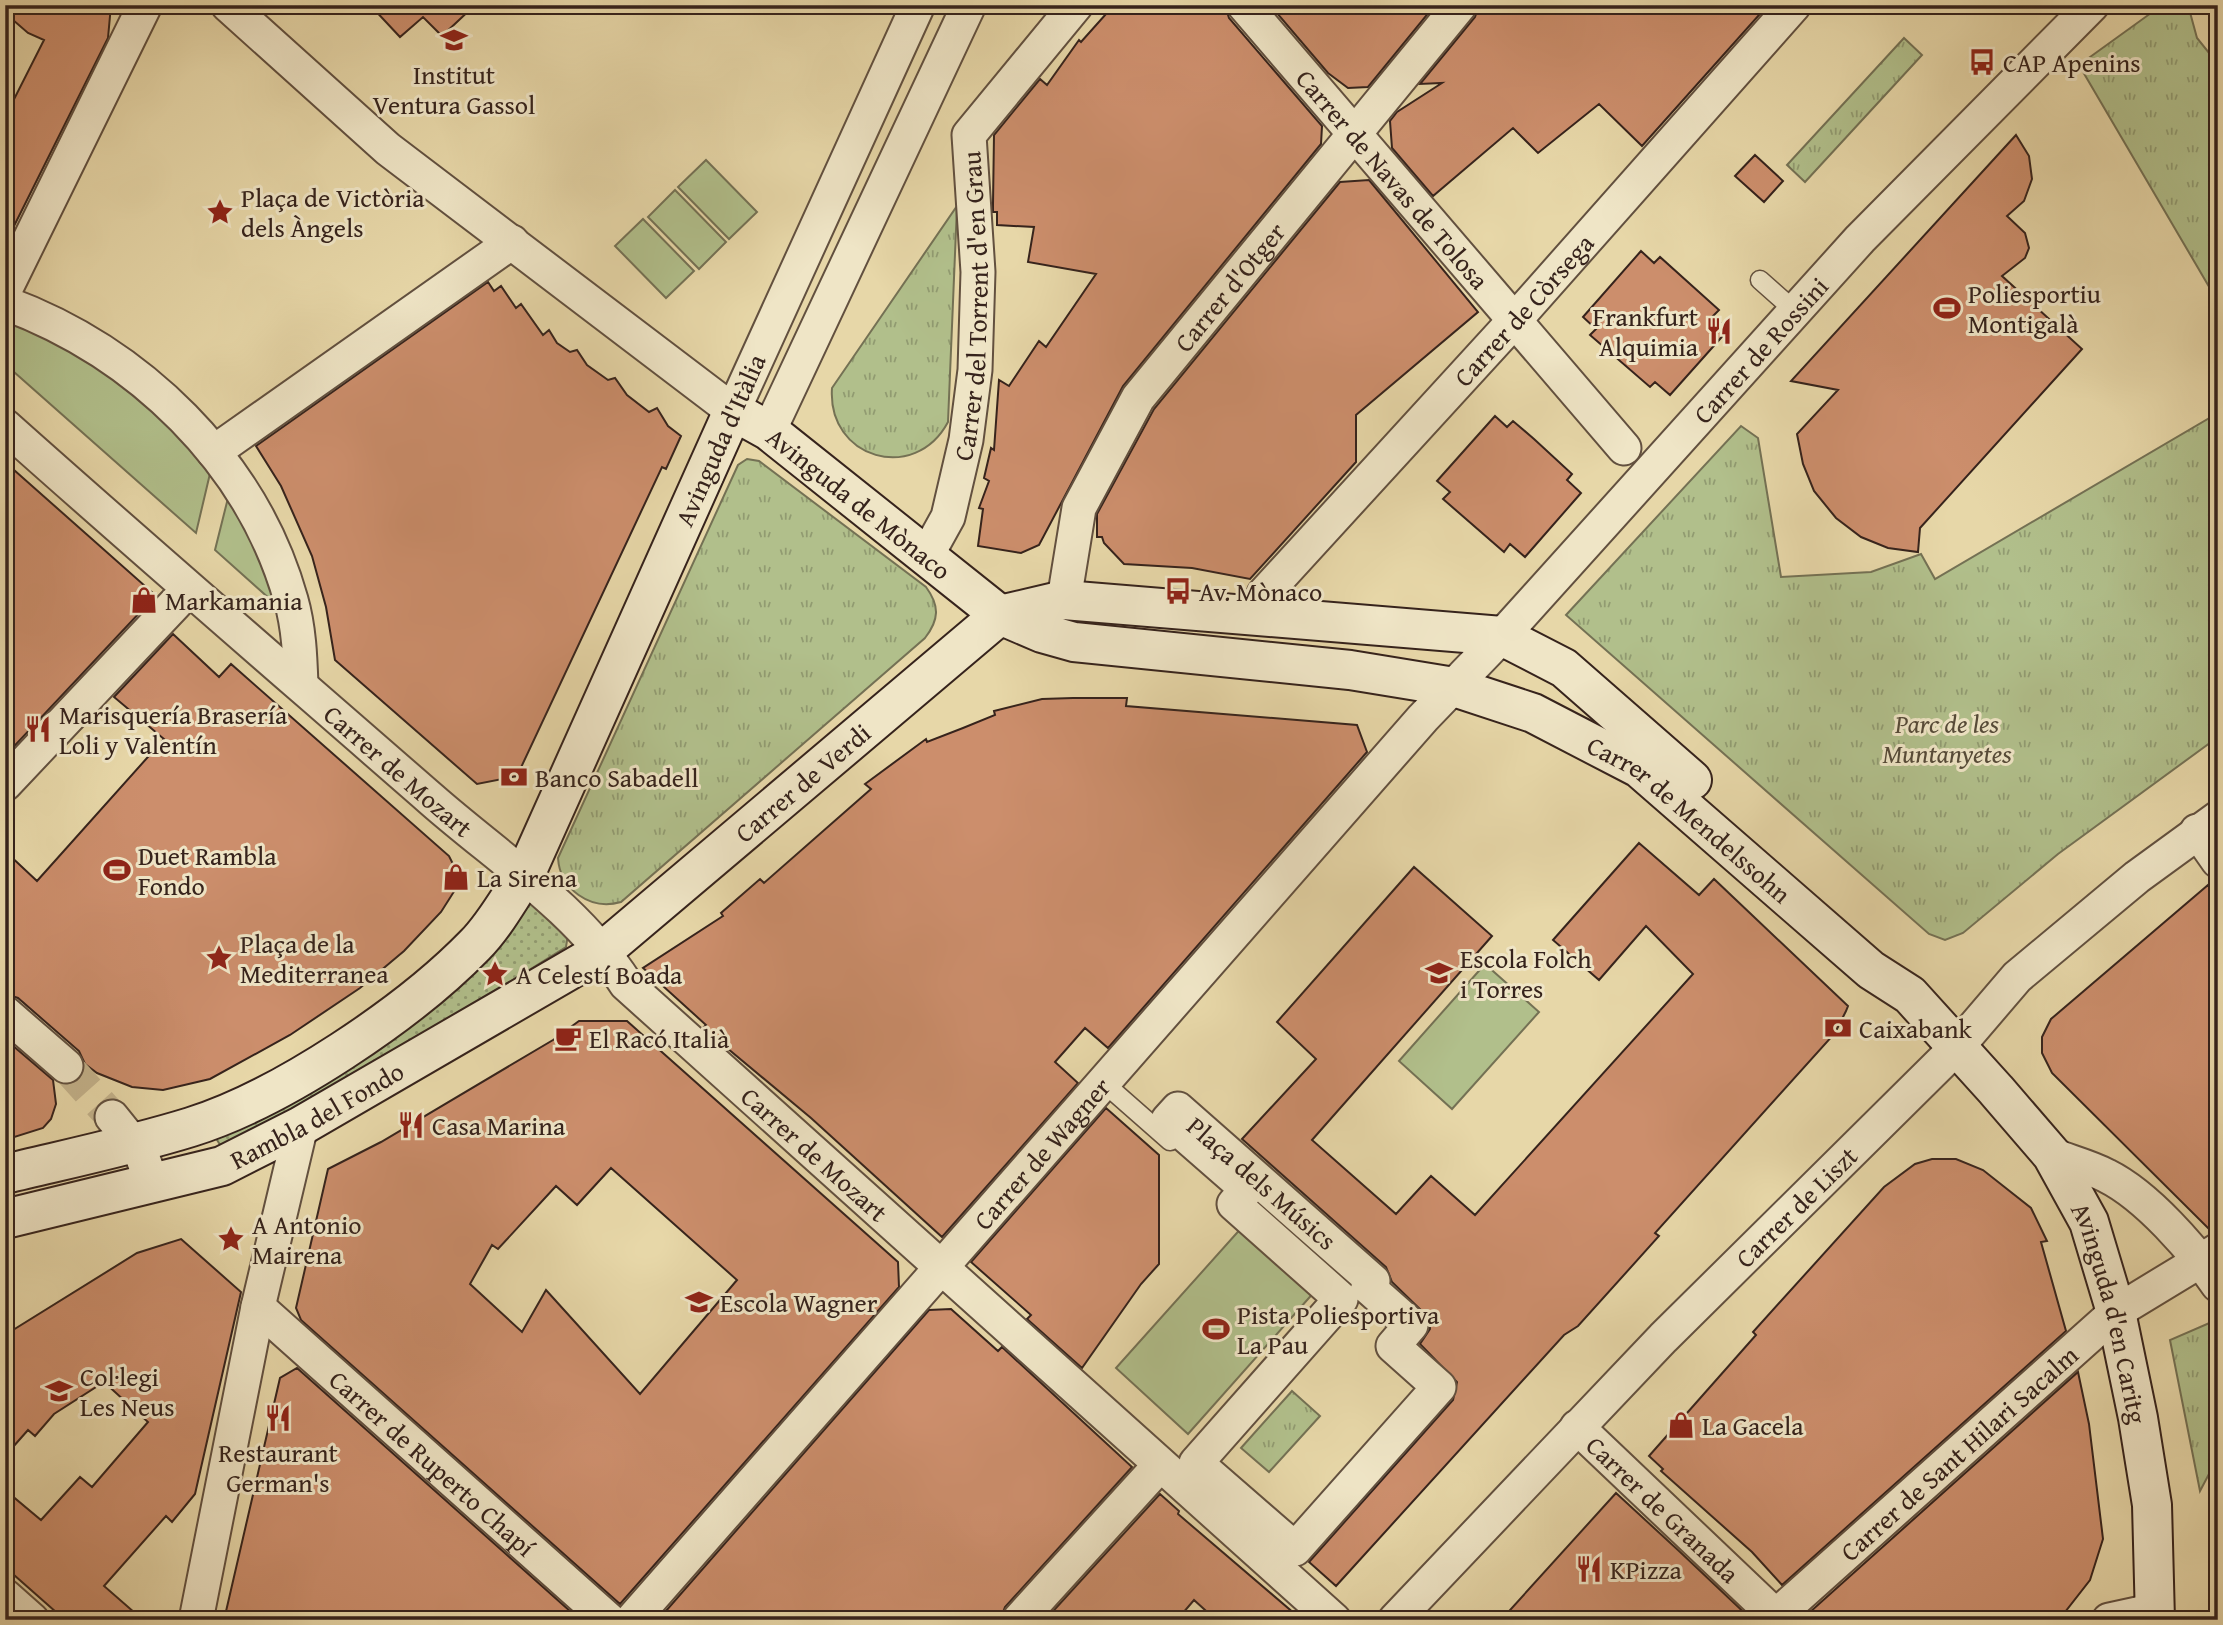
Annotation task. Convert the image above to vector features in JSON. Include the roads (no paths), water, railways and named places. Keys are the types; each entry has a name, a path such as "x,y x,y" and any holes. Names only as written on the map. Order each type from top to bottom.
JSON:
{"street":[{"path":"5,290 145,5"},
{"name":"Avinguda de Mònaco","path":"228,5 388,149 733,411 769,431 1000,615 1042,634 1074,642 1350,670 1454,687"},
{"name":"Avinguda d'Itàlia","path":"525,875 918,5"},
{"name":"Avinguda d'Itàlia","path":"769,431 968,5"},
{"name":"Carrer del Torrent d'en Grau","path":"927,555 948,517 966,440 975,370 978,272 969,135 1076,5"},
{"name":"Carrer de Navas de Tolosa","path":"1244,5 1623,448"},
{"name":"Carrer d'Otger","path":"1064,600 1079,508 1138,398 1354,131 1460,5"},
{"name":"Carrer de Còrsega","path":"1261,615 1264,594 1513,322 1794,5"},
{"name":"Carrer de Rossini","path":"1454,687 1860,239 2081,10"},
{"path":"214,452 512,242"},
{"name":"Carrer de Mozart","path":"5,303 41,316 102,349 165,401 229,470 277,561 292,601 301,685"},
{"name":"Carrer de Mozart","path":"5,426 188,590 456,821 525,875 604,950 626,984 940,1269 1334,1620"},
{"path":"5,784 188,590"},
{"path":"1000,615 1064,600 1502,636"},
{"name":"Carrer de Verdi","path":"604,950 1000,615"},
{"name":"Avinguda de Mònaco","path":"1139,647 1168,632 1235,636 1250,630 1261,615"},
{"name":"Carrer de Mendelssohn","path":"1502,636 1564,668 1671,760 1886,959 1903,989 1958,1046"},
{"name":"Carrer de Mendelssohn","path":"1454,687 1532,713 1639,768 1871,970 1903,989"},
{"name":"Carrer de Wagner","path":"632,1620 1423,718 1454,687"},
{"path":"2207,825 2218,861"},
{"name":"Carrer de Liszt","path":"1395,1620 1577,1427 1958,1046 2017,977 2207,825"},
{"name":"Rambla del Fondo","path":"5,1174 123,1130 193,1127 234,1110 329,1059 401,1009 477,944 525,875"},
{"name":"Rambla del Fondo","path":"5,1219 222,1166 301,1126 604,950"},
{"path":"5,1013 66,1066"},
{"name":"Avinguda d'en Caritg","path":"1958,1046 2052,1154 2089,1222 2116,1312 2138,1418 2152,1506 2155,1615"},
{"name":"Plaça dels Músics","path":"1178,1109 1373,1281 1368,1287 1411,1325 1393,1346 1439,1387 1295,1549 1196,1463 1341,1299 1234,1204 1247,1189 1168,1120 1178,1109"},
{"path":"196,1620 258,1307 301,1126"},
{"path":"123,1130 152,1183"},
{"path":"2052,1154 2107,1176 2132,1192 2212,1265"},
{"name":"Carrer de Sant Hilari Sacalm","path":"1778,1618 2116,1312 2212,1265"},
{"name":"Carrer de Ruperto Chapí","path":"258,1307 609,1620"},
{"name":"Carrer de Granada","path":"1577,1427 1778,1618"},
{"path":"1019,1620 1160,1466"},
{"path":"5,1596 33,1620"},
{"path":"2109,1620 2155,1615"}],"lane":[{"path":"1760,280 1795,311"},
{"path":"1104,1083 1231,1195"}],"tunnel":[{"path":"66,1066 112,1117"}],"place":[{"name":"Institut Ventura Gassol","path":"454,40"},
{"name":"CAP Apenins","path":"1982,62"},
{"name":"Plaça de Victòria dels Àngels","path":"220,212"},
{"name":"Poliesportiu Montigalà","path":"1947,308"},
{"name":"Frankfurt Alquimia","path":"1719,331"},
{"name":"Av. Mònaco","path":"1178,591"},
{"name":"Markamania","path":"144,600"},
{"name":"Marisquería Brasería Loli y Valentín","path":"38,729"},
{"name":"Banco Sabadell","path":"514,777"},
{"name":"Duet Rambla Fondo","path":"117,870"},
{"name":"La Sirena","path":"456,877"},
{"name":"Plaça de la Mediterranea","path":"219,958"},
{"name":"Escola Folch i Torres","path":"1439,973"},
{"name":"A Celestí Boada","path":"495,974"},
{"name":"Caixabank","path":"1838,1028"},
{"name":"El Racó Italià","path":"568,1038"},
{"name":"Casa Marina","path":"411,1125"},
{"name":"A Antonio Mairena","path":"231,1239"},
{"name":"Escola Wagner","path":"699,1302"},
{"name":"Pista Poliesportiva La Pau","path":"1216,1329"},
{"name":"Col·legi Les Neus","path":"59,1391"},
{"name":"Restaurant German's","path":"278,1418"},
{"name":"La Gacela","path":"1681,1425"},
{"name":"KPizza","path":"1589,1569"}],"park label":[{"name":"Parc de les Muntanyetes","path":"1947,738"}]}
